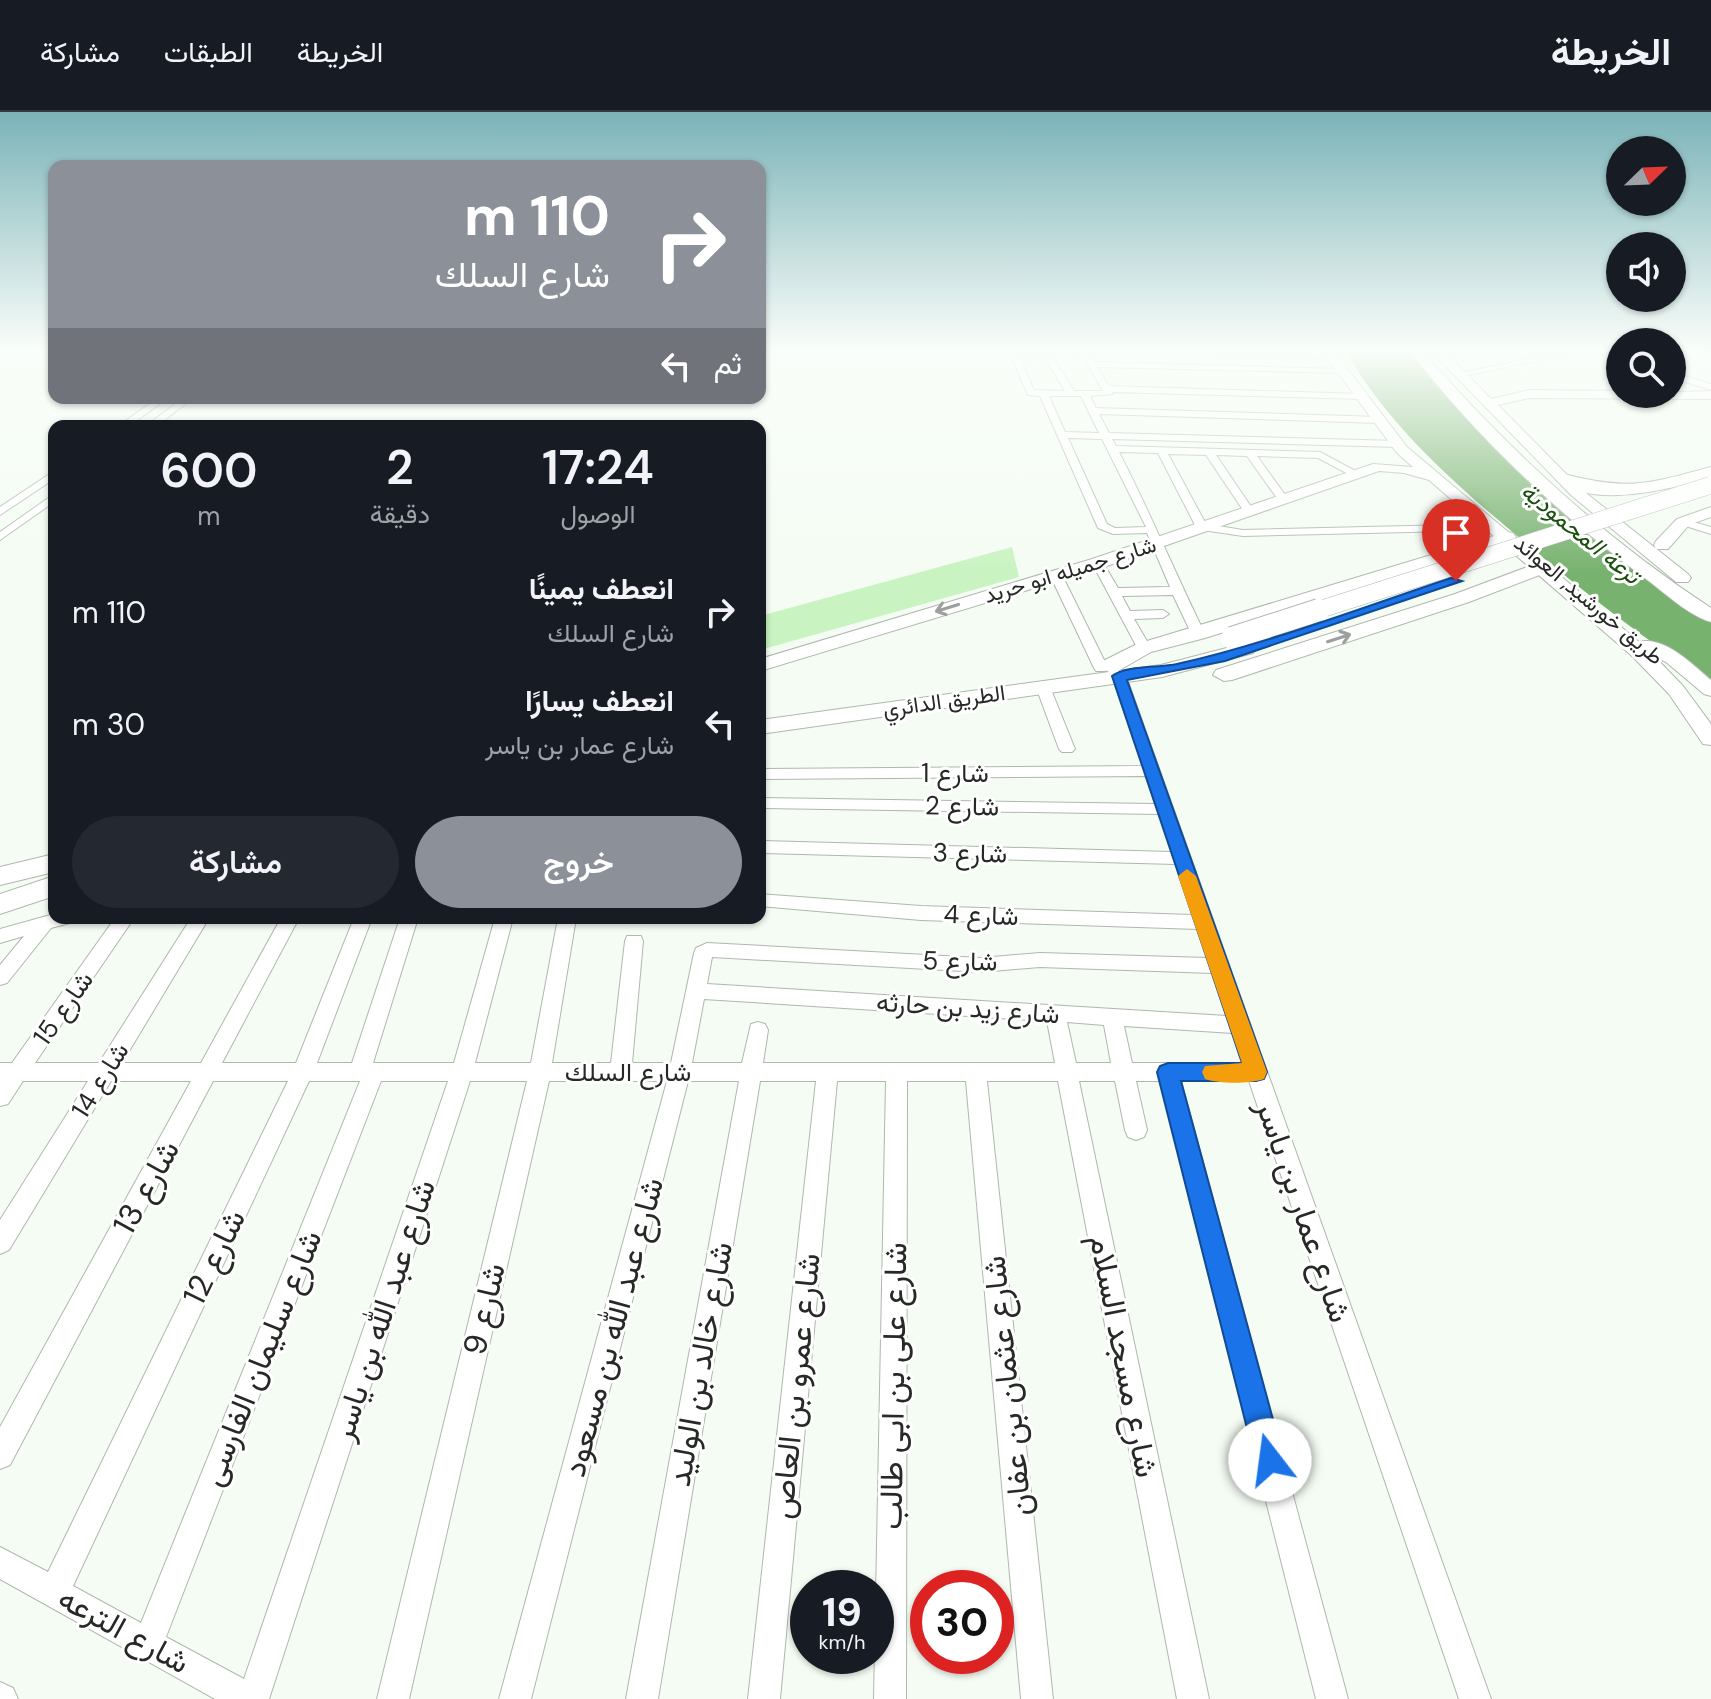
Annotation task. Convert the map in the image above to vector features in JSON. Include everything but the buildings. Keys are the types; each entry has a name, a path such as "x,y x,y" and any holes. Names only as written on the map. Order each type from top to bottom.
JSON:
{"main road":[{"path":"1382,424 1429,476 1543,567 1658,670 1692,710 1711,739"},
{"name":"طريق خورشيد, العوائد","path":"1393,424 1416,453 1645,646 1711,710"},
{"path":"1481,424 1590,532 1711,616"},
{"path":"1492,424 1492,437"},
{"path":"1511,424 1601,514 1704,594"},
{"name":"شارع جميله ابو حريد","path":"1378,467 1397,443"},
{"name":"شارع جميله ابو حريد","path":"766,663 1098,563 1154,537 1202,527 1378,467 1405,469 1429,476"},
{"path":"1564,479 1599,489 1636,492 1711,472"},
{"path":"1564,479 1613,505 1662,545 1704,594"},
{"path":"1115,671 1193,666 1239,644 1711,485"},
{"path":"1239,644 1711,498"},
{"path":"1662,545 1670,532 1683,522 1711,512"},
{"path":"1115,671 1144,648 1425,563 1501,532"},
{"path":"1425,563 1460,575 1476,593"},
{"path":"1115,671 1168,683 1207,681 1476,593 1543,567"},
{"path":"1645,646 1673,658 1711,690"},
{"name":"الطريق الدائري","path":"766,726 1043,687 1115,671"},
{"name":"الطريق الدائري","path":"766,714 1115,671"},
{"path":"0,876 48,864"},
{"path":"0,890 48,876"},
{"path":"0,904 48,888"}],"street":[{"path":"1057,424 1103,528 1154,537"},
{"path":"1099,424 1198,634"},
{"path":"1062,435 1102,430 1397,443"},
{"path":"1112,449 1320,455 1356,474"},
{"path":"1162,451 1202,527 1243,533 1501,532"},
{"path":"1209,452 1249,511"},
{"path":"1251,454 1283,499"},
{"path":"0,512 48,478"},
{"path":"0,537 48,501"},
{"path":"1683,522 1711,531"},
{"path":"1186,532 1238,543 1445,541 1501,532"},
{"path":"1098,563 1144,648"},
{"name":"شارع عمار بن ياسر","path":"1056,575 1115,671 1475,1699"},
{"path":"1114,592 1177,591"},
{"path":"1127,615 1163,614"},
{"path":"1043,687 1067,749"},
{"name":"شارع 1","path":"766,774 1151,771"},
{"name":"شارع 2","path":"766,803 1164,809"},
{"name":"شارع 3","path":"766,847 1181,858"},
{"name":"شارع 4","path":"766,900 921,913 1203,922"},
{"path":"0,936 48,922"},
{"path":"0,978 45,923"},
{"name":"شارع 15","path":"0,1097 9,1072 120,924"},
{"name":"شارع 14","path":"0,1242 196,924"},
{"name":"شارع 13","path":"0,1455 287,924"},
{"name":"شارع 12","path":"54,1592 303,1072 361,924"},
{"name":"شارع سليمان الفارسى","path":"148,1644 367,1072 407,924"},
{"name":"شارع عبد الله بن ياسر","path":"250,1699 462,1072 502,924"},
{"name":"شارع 9","path":"393,1699 540,1072 566,924"},
{"path":"621,1072 634,941"},
{"name":"شارع 5","path":"703,953 717,948 981,965 1040,960 1219,966"},
{"name":"شارع عبد الله بن مسعود","path":"515,1699 680,1072 703,953"},
{"name":"شارع زيد بن حارثه","path":"696,991 1239,1025"},
{"name":"شارع مسجد السلام","path":"1055,1013 1193,1699"},
{"path":"1112,1017 1136,1130"},
{"name":"شارع خالد بن الوليد","path":"642,1699 758,1030"},
{"name":"شارع السلك","path":"9,1072 1256,1072"},
{"name":"شارع عمرو بن العاص","path":"764,1699 827,1072"},
{"name":"شارع على بن ابى طالب","path":"890,1699 897,1072"},
{"name":"شارع عثمان بن عفان","path":"976,1072 1037,1699"},
{"path":"1168,1072 1332,1699"},
{"name":"شارع الترعه","path":"0,1562 250,1699"}],"shaded area":[{"path":"1012,547 1019,577 766,648 766,614"}],"water":[{"name":"ترعة المحمودية","path":"1399,424 1476,424 1545,497 1583,531 1711,621 1711,682 1596,600 1529,546 1452,479"}],"slow traffic":[{"path":"1187,876 1256,1072 1212,1072"}],"route":[{"path":"1270,1460 1168,1072 1256,1072 1119,676 1193,666 1456,581"}]}
